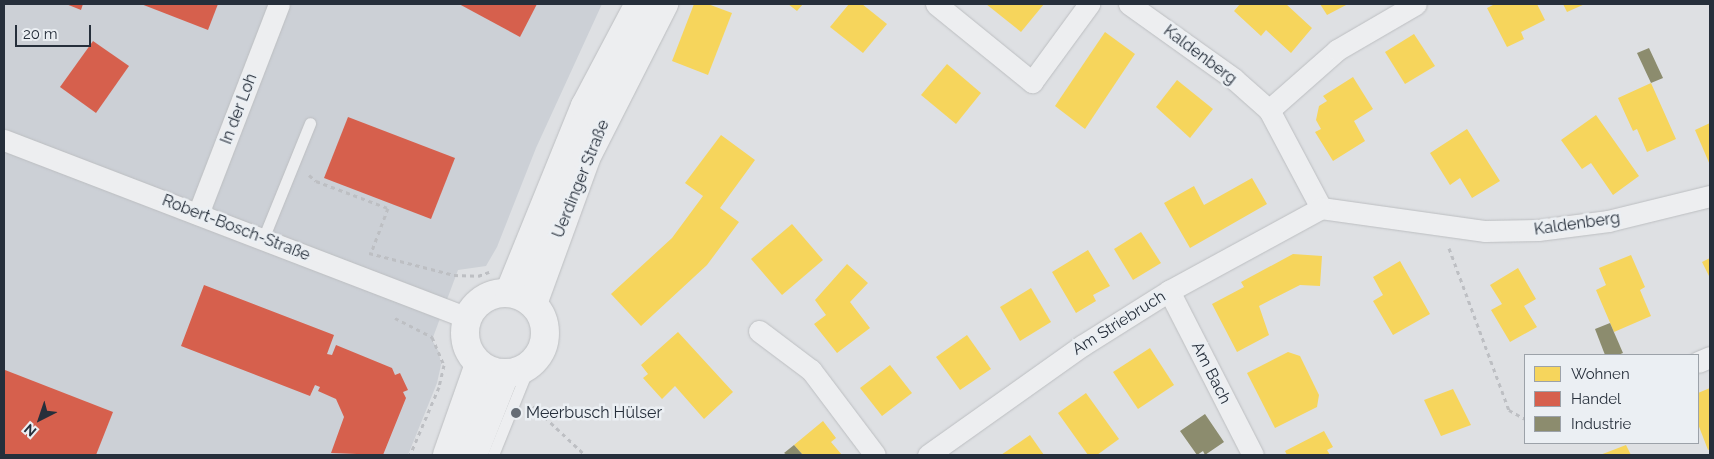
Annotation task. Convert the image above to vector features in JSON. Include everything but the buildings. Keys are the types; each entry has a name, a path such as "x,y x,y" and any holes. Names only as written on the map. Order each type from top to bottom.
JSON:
{"street":[{"name":"In der Loh","path":"198,214 279,4"},
{"name":"Uerdinger Straße","path":"509,293 584,106 639,4"},
{"name":"Uerdinger Straße","path":"533,304 586,158 664,4"},
{"path":"936,4 1032,82 1089,4"},
{"name":"Kaldenberg","path":"1129,4 1226,73 1269,110 1321,208 1485,231 1538,230 1608,221 1710,196"},
{"path":"1269,110 1337,50 1416,4"},
{"name":"Robert-Bosch-Straße","path":"4,140 467,318"},
{"name":"Am Striebruch","path":"928,455 1084,345 1169,291 1321,208"},
{"name":"Am Bach","path":"1169,291 1253,455"},
{"path":"473,455 516,379 537,358 545,336 543,319 533,304 509,293 484,298 467,318 464,335 468,351 479,364 516,379"},
{"path":"759,330 811,370 875,455"},
{"path":"447,455 479,364"}],"lane":[{"path":"263,239 310,124"},
{"path":"493,455 516,379"}],"path":[{"path":"292,168 313,176 316,181 388,208 371,253"},
{"path":"1442,226 1509,410 1524,418"},
{"path":"410,455 439,386 444,365 432,337"},
{"path":"516,379 528,401 585,455"}],"shaded area":[{"path":"4,4 602,4 536,148 497,247 486,266 458,270 432,340 439,352 441,365 437,383 408,455 4,455"}],"place":[{"name":"Meerbusch Hülser","path":"516,413"}]}
